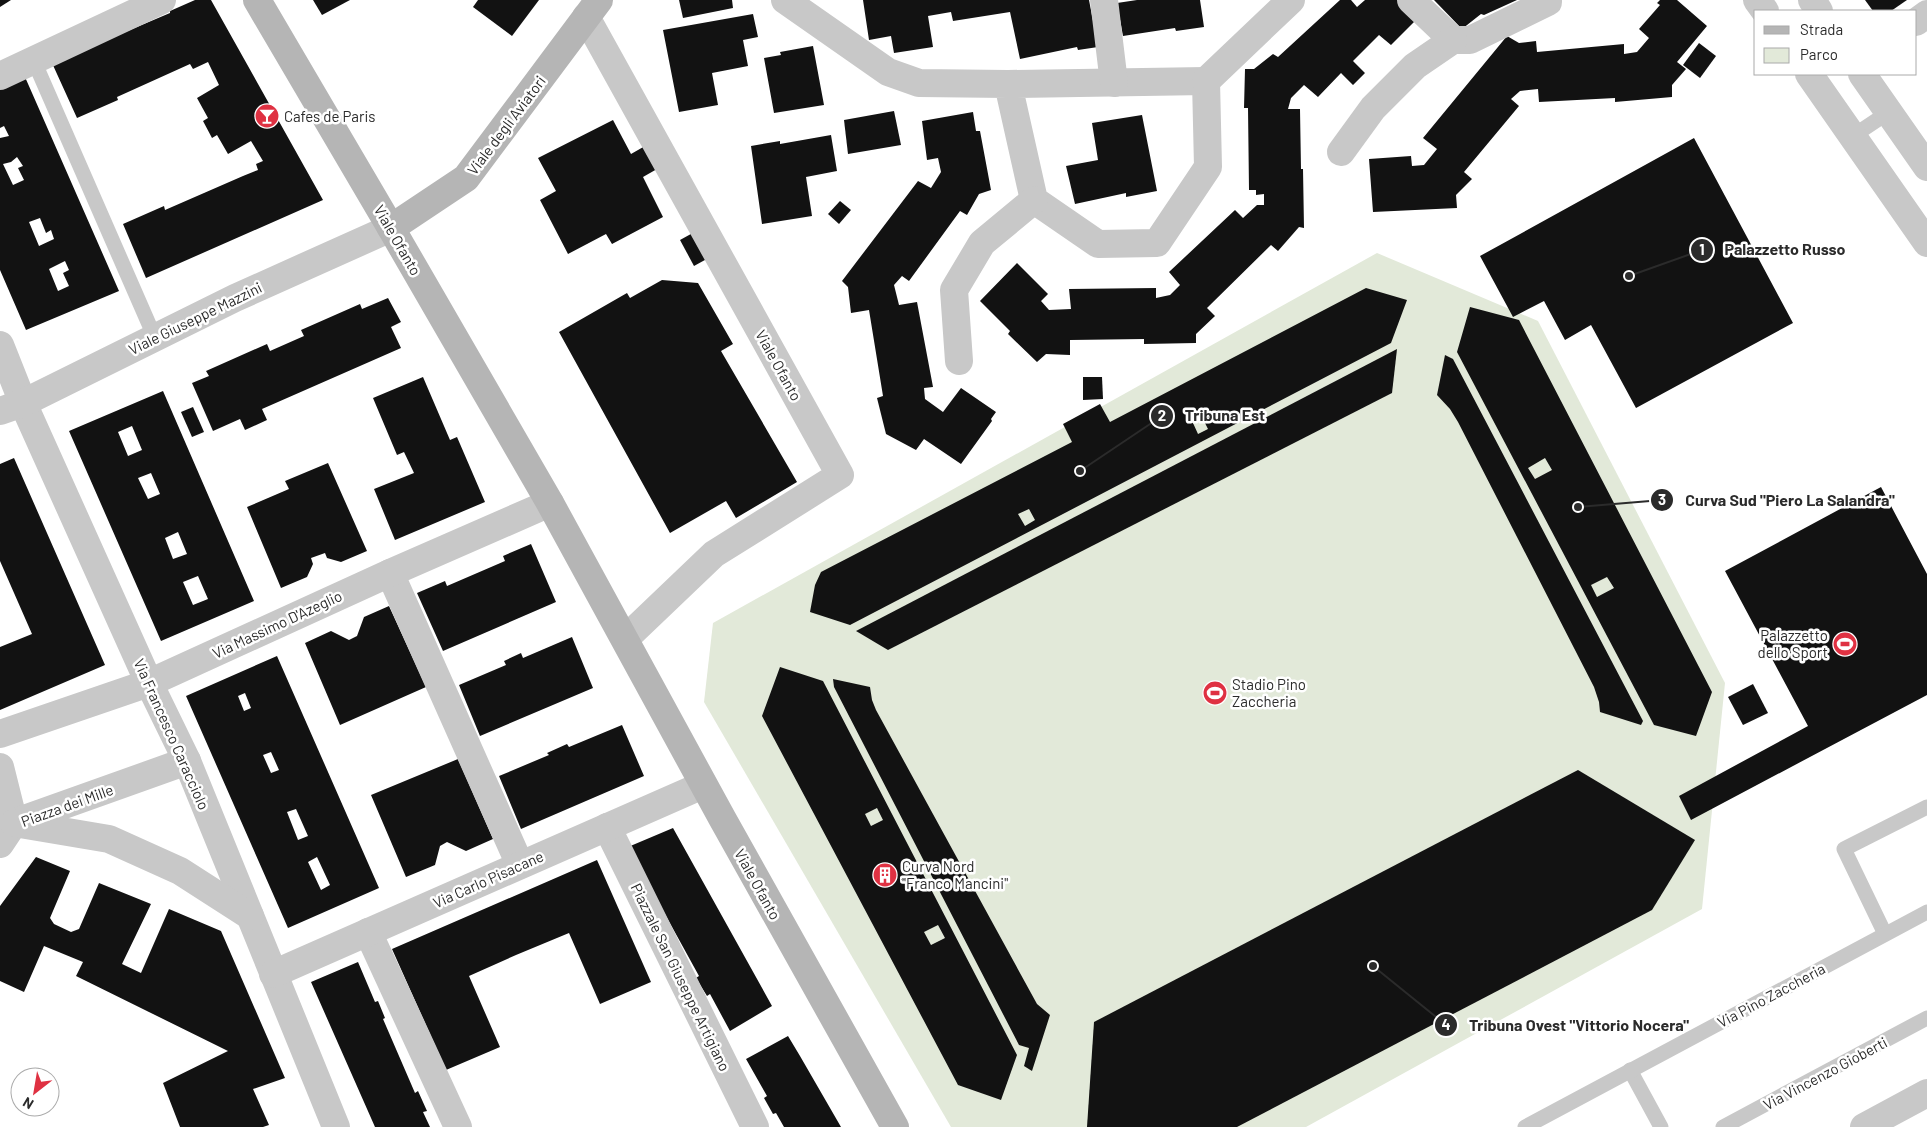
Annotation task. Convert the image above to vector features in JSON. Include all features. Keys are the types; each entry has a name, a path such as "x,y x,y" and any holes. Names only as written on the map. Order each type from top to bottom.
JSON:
{"main road":[{"name":"Viale Ofanto","path":"257,0 392,228 550,503 703,785 895,1127"},
{"name":"Viale degli Aviatori","path":"392,228 466,178 593,9"}],"street":[{"path":"0,76 162,0"},
{"path":"1104,0 1114,83"},
{"path":"795,3 888,72 919,82 1008,84 1206,82 1291,0"},
{"path":"1411,0 1453,40"},
{"path":"1341,152 1373,108 1415,66 1453,40 1470,40 1550,0"},
{"name":"Viale Ofanto","path":"593,9 840,475 714,554 625,639"},
{"path":"1810,75 1927,243"},
{"path":"1863,75 1927,167"},
{"path":"1008,84 1034,200 1098,244 1158,243 1208,167 1206,82"},
{"path":"959,361 954,290 982,243 1034,200"},
{"name":"Viale Giuseppe Mazzini","path":"11,407 235,298 392,228"},
{"name":"Via Francesco Caracciolo","path":"0,345 11,407 186,761 336,1127"},
{"name":"Via Massimo D'Azeglio","path":"0,734 149,683 390,573 550,503"},
{"path":"390,573 520,865"},
{"name":"Piazza dei Mille","path":"7,834 186,761"},
{"path":"0,767 7,834"},
{"name":"Via Carlo Pisacane","path":"273,974 703,785"},
{"name":"Piazzale San Giuseppe Artigiano","path":"607,827 755,1127"},
{"name":"Piazza dei Mille","path":"7,834 109,839 180,871 250,916"},
{"path":"368,932 458,1127"},
{"path":"1864,1127 1927,1093"}],"lane":[{"path":"34,61 155,338"},
{"path":"1852,136 1888,112"},
{"path":"1885,934 1844,849 1927,807"},
{"name":"Via Pino Zaccheria","path":"1525,1127 1927,912"},
{"name":"Via Vincenzo Gioberti","path":"1723,1127 1927,1018"},
{"path":"1630,1070 1661,1127"}],"green space":[{"name":"Stadio Pino Zaccheria","path":"1377,253 1538,321 1725,683 1702,909 1306,1127 951,1127 704,702 713,623"}],"building":[{"path":"0,0 11,0 0,7"},
{"path":"195,0 211,0 323,200 146,278 123,224 164,206 165,210 258,170 256,164 263,161 251,141 228,154 217,135 212,138 203,121 208,118 197,98 219,85 208,62 193,69 190,64 117,97 118,100 77,118 52,63 170,13 170,11"},
{"path":"313,0 350,0 322,15"},
{"path":"478,0 539,0 512,36 473,7"},
{"path":"679,0 732,0 733,8 683,18"},
{"path":"863,0 1089,0 1098,47 1078,50 1077,47 1020,59 1010,12 953,21 951,12 928,16 933,47 894,53 891,36 869,40"},
{"path":"1137,0 1200,0 1204,27 1176,31 1175,28 1123,36 1117,3"},
{"path":"1340,0 1351,0 1357,7 1365,0 1397,0 1416,20 1391,45 1379,35 1353,61 1365,73 1353,85 1341,73 1318,97 1304,85 1291,98 1288,109 1300,109 1304,228 1299,227 1278,251 1271,245 1207,308 1215,316 1196,334 1196,343 1144,344 1144,339 1070,340 1070,355 1046,354 1037,362 1008,334 1010,331 980,301 1017,263 1048,294 1041,301 1049,310 1071,309 1069,289 1156,288 1156,298 1170,295 1180,285 1169,272 1235,210 1243,218 1257,205 1264,205 1264,194 1256,195 1256,190 1249,190 1248,108 1244,108 1245,69 1254,69 1273,54 1278,57"},
{"path":"1434,0 1517,0 1484,15 1481,14 1462,29"},
{"path":"1660,0 1677,0 1707,26 1677,62 1686,69 1672,85 1672,97 1615,102 1615,98 1539,102 1538,89 1520,91 1511,99 1519,106 1464,172 1472,179 1456,195 1457,208 1373,212 1369,159 1411,156 1412,166 1424,165 1437,149 1423,138 1507,36 1519,43 1536,41 1537,52 1624,44 1624,54 1637,52 1649,38 1639,29 1660,5 1657,3"},
{"path":"1865,0 1907,0 1892,10 1872,10"},
{"path":"753,14 758,37 743,40 748,66 712,73 718,105 679,112 663,30"},
{"path":"1699,43 1716,56 1700,78 1683,65"},
{"path":"813,46 824,105 774,113 764,58 781,55 780,52"},
{"path":"25,77 119,291 26,330 0,270 0,138 9,136 4,126 0,128 0,88","holes":["17,157 23,166 18,168 24,180 13,185 3,164 11,162","40,218 46,233 51,230 54,239 39,246 29,222","65,261 69,270 63,273 69,286 58,291 49,269"]},
{"path":"894,111 901,145 848,154 844,120"},
{"path":"973,112 976,131 980,131 991,190 979,194 967,215 960,211 909,281 902,276 894,285 899,305 917,302 933,387 924,388 925,399 943,412 961,388 996,412 991,419 992,421 961,464 924,439 916,450 886,434 877,398 883,396 869,310 851,313 848,287 842,281 918,181 931,188 941,172 938,158 927,160 922,121"},
{"path":"1142,115 1157,191 1126,197 1126,193 1075,204 1066,166 1098,160 1092,123"},
{"path":"613,120 631,154 652,142 664,165 643,177 663,217 612,244 606,234 568,254 540,200 556,191 538,158"},
{"path":"831,135 837,171 806,177 812,216 762,224 751,146 780,141 780,144"},
{"path":"1694,138 1793,323 1636,408 1591,325 1565,340 1544,301 1513,317 1480,256"},
{"path":"840,201 851,210 839,224 828,214"},
{"path":"700,229 714,255 694,266 680,240"},
{"path":"662,280 698,283 733,344 721,351 797,482 736,518 726,501 670,533 559,332 627,293 630,298"},
{"path":"1366,288 1407,300 1391,343 850,625 810,612 815,585 821,572 1072,442 1063,424 1100,404 1110,422","holes":["1203,419 1208,429 1198,434 1193,423","1029,509 1035,520 1025,526 1018,514"]},
{"path":"388,298 401,322 391,327 401,348 262,409 267,420 245,430 240,419 213,431 192,383 209,376 206,371 267,344 270,351 304,336 301,330 360,304 362,309"},
{"path":"1470,307 1519,320 1712,692 1696,736 1654,725 1457,352","holes":["1545,458 1552,470 1535,479 1528,468","1607,577 1614,588 1597,597 1591,585"]},
{"path":"1397,349 1392,393 888,650 856,631"},
{"path":"1445,355 1453,359 1643,721 1641,725 1600,712 1594,687 1458,422 1450,409 1437,395"},
{"path":"423,377 450,440 457,437 485,502 395,540 374,489 414,473 404,452 397,455 373,398"},
{"path":"1083,377 1102,377 1103,399 1083,400"},
{"path":"163,391 254,601 161,641 69,431","holes":["132,426 142,450 128,456 118,432","151,473 160,494 148,499 138,478","178,532 187,554 173,559 165,538","198,576 208,599 193,605 183,582"]},
{"path":"193,407 204,432 192,437 181,412"},
{"path":"14,458 105,665 0,710 0,647 32,634 0,561 0,464"},
{"path":"328,463 367,551 341,562 327,558 325,553 311,558 313,564 307,577 281,588 247,507 289,489 285,481"},
{"name":"Palazzetto dello Sport","path":"1881,487 1927,574 1927,695 1691,820 1679,796 1808,726 1725,571"},
{"path":"531,544 556,602 443,651 417,593 445,581 447,586 505,561 503,556"},
{"path":"389,606 426,687 340,725 305,643 331,631 349,640 357,636 364,617"},
{"path":"572,637 593,688 480,736 459,685 506,665 504,661 521,653 523,658"},
{"path":"277,656 379,888 288,928 186,696","holes":["245,693 251,708 244,711 238,696","271,752 279,770 271,773 263,755","296,809 308,836 298,840 287,812","317,857 330,885 321,890 308,862"]},
{"name":"Curva Nord \"Franco Mancini\"","path":"780,667 823,681 1017,1055 1001,1100 958,1085 762,716","holes":["877,808 883,820 871,826 865,814","938,925 945,938 931,945 924,932"]},
{"path":"833,679 870,687 876,710 1037,1004 1050,1015 1032,1071 1024,1066 1029,1048 1019,1045 834,687"},
{"path":"1753,684 1768,713 1743,725 1728,697"},
{"path":"622,725 644,776 521,829 499,776 549,755 547,753 567,744 569,747"},
{"path":"458,759 493,839 466,851 447,842 440,846 435,865 406,877 371,795"},
{"path":"1578,770 1695,840 1652,910 1237,1127 1087,1127 1094,1022"},
{"path":"673,828 772,1006 730,1031 710,994 707,996 696,978 699,976 628,847"},
{"path":"36,857 70,871 50,918 54,924 71,932 79,929 99,883 151,904 122,964 141,973 169,909 221,931 285,1078 253,1089 269,1125 263,1127 180,1127 163,1083 228,1051 76,976 83,962 44,946 24,992 0,981 0,906"},
{"path":"597,860 651,982 600,1004 569,933 516,955 469,976 500,1047 446,1070 392,949"},
{"path":"358,962 375,1002 378,1001 385,1018 383,1019 415,1093 418,1091 427,1111 423,1112 430,1127 375,1127 311,982"},
{"path":"788,1036 841,1127 784,1127 776,1113 773,1114 764,1098 767,1096 746,1059"}],"place":[{"name":"Cafes de Paris","path":"267,116"},
{"name":"Palazzetto Russo","path":"1629,276"},
{"name":"Tribuna Est","path":"1080,471"},
{"name":"Curva Sud \"Piero La Salandra\"","path":"1578,507"},
{"name":"Palazzetto dello Sport","path":"1845,644"},
{"name":"Stadio Pino Zaccheria","path":"1215,693"},
{"name":"Curva Nord \"Franco Mancini\"","path":"885,875"},
{"name":"Tribuna Ovest \"Vittorio Nocera\"","path":"1373,966"}]}
